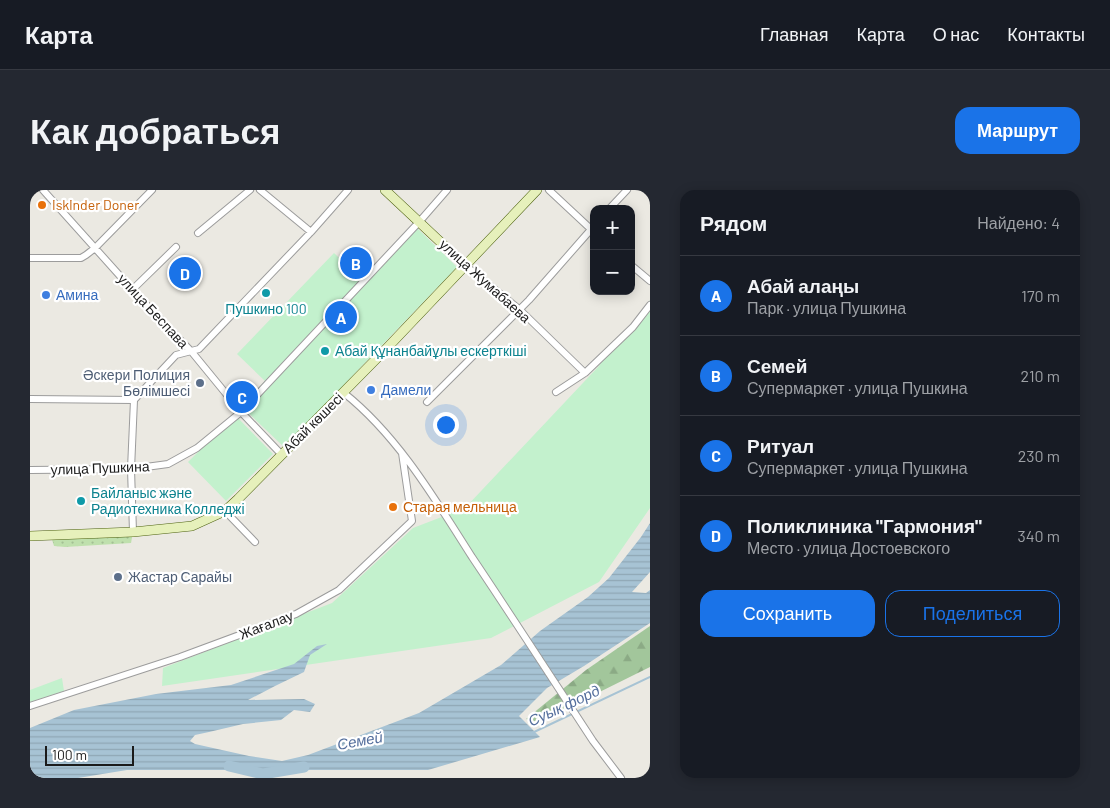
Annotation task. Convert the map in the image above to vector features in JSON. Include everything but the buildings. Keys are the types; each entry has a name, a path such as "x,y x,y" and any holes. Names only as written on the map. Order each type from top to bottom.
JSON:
{"main road":[{"name":"улица Жумабаева","path":"385,190 466,266"},
{"name":"Абай көшесі","path":"30,536 133,532 192,526 225,511 344,393 537,190"}],"street":[{"name":"улица Беспава","path":"43,190 191,351 241,412 282,455"},
{"path":"32,258 81,258 95,248 152,190"},
{"path":"198,233 250,190"},
{"path":"260,190 311,232"},
{"path":"133,532 131,470 134,400 176,354 200,349 311,232 348,190"},
{"name":"улица Пушкина","path":"30,470 131,470 168,464 196,448 241,412 420,222 447,190"},
{"path":"549,190 590,226"},
{"path":"614,205 627,190"},
{"path":"427,402 529,300 590,232"},
{"path":"133,289 176,247"},
{"name":"улица Жумабаева","path":"466,266 518,309 585,373"},
{"path":"635,268 650,281"},
{"path":"556,392 585,373 633,327 650,305"},
{"path":"344,393 361,406 402,453 593,741 621,778"},
{"path":"30,399 134,400"},
{"name":"Жағалау","path":"30,706 180,657 296,614 339,590 412,521 402,453"},
{"path":"225,511 255,542"}],"green space":[{"path":"415,226 457,267 284,447 241,406 265,381 237,354 334,253 362,280"},
{"path":"650,300 650,508 599,582 491,638 162,686 163,668 332,603 413,528 465,508 598,367"},
{"path":"235,415 273,454 226,501 188,462"},
{"path":"133,532 131,543 65,547 54,546 51,536"},
{"path":"650,626 650,667 539,722 526,719 586,670"},
{"path":"62,678 64,691 30,702 30,690"}],"water":[{"path":"650,523 650,572 632,592 646,593 650,590 650,623 547,688 519,716 540,737 428,770 127,770 78,778 30,778 30,728 74,710 156,694 231,685 294,664 317,646 327,644 310,655 304,672 248,700 304,699 315,704 310,712 294,710 281,720 243,724 195,735 190,741 195,744 249,756 282,761 308,755 419,713 501,665 540,631 588,597 609,578"}],"waterway":[{"name":"Суық форд","path":"532,733 650,677"},
{"name":"Семей","path":"229,766 263,774 304,767"}],"place":[{"name":"Isklnder Doner","path":"42,205"},
{"name":"Семей","path":"356,263"},
{"name":"Поликлиника \"Гармония\"","path":"185,273"},
{"name":"Пушкино 100","path":"266,293"},
{"name":"Амина","path":"46,295"},
{"name":"Абай алаңы","path":"341,317"},
{"name":"Абай Құнанбайұлы ескерткіші","path":"325,351"},
{"name":"Әскери Полиция Бөлімшесі","path":"200,383"},
{"name":"Дамели","path":"371,390"},
{"name":"Ритуал","path":"242,397"},
{"name":"Байланыс және Радиотехника Колледжі","path":"81,501"},
{"name":"Старая мельница","path":"393,507"},
{"name":"Жастар Сарайы","path":"118,577"}]}
